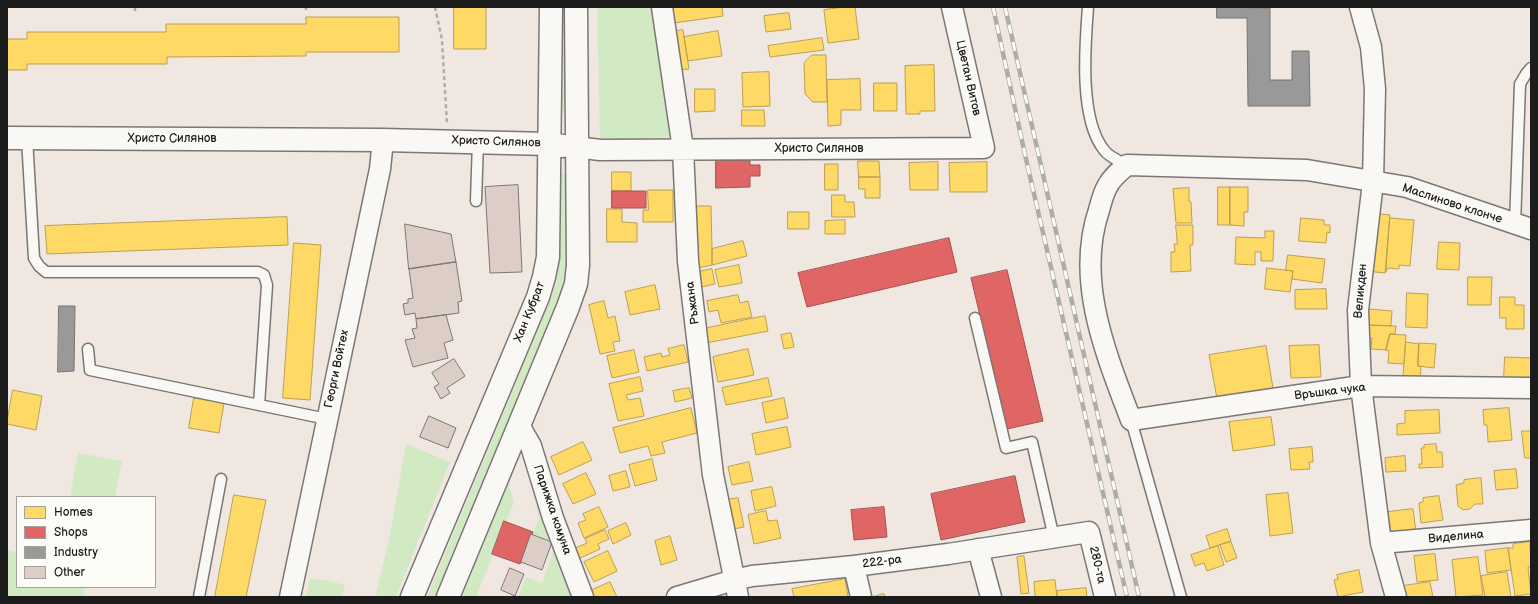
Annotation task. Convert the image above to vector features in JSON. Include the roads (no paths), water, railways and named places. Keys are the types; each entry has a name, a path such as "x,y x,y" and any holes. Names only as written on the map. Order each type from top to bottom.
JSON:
{"street":[{"name":"Хан Кубрат","path":"412,597 538,297 544,277 548,257 551,7"},
{"path":"448,597 568,307 576,284 578,265 576,7"},
{"name":"Ръжана","path":"662,7 683,149 688,261 713,475 736,588"},
{"name":"Цветан Витов","path":"952,7 984,148"},
{"name":"Великден","path":"1360,7 1371,47 1375,89 1373,182 1358,310 1362,386 1382,543 1396,597"},
{"name":"Христо Силянов","path":"17,138 449,141 549,144 600,150 984,148"},
{"name":"Георги Войтех","path":"290,597 326,419 380,169 383,140"},
{"path":"1127,165 1116,175 1107,187 1096,219 1090,250 1091,285 1097,320 1109,362 1131,420"},
{"name":"Маслиново клонче","path":"1127,165 1307,170 1407,187 1523,227"},
{"name":"Връшка чука","path":"1131,420 1362,386 1531,388"},
{"name":"Парижка комуна","path":"519,425 532,446 553,518 583,597"},
{"name":"Виделина","path":"1382,543 1531,530"},
{"name":"222-ра","path":"677,597 736,588 770,573 854,566 1089,532"},
{"name":"280-та","path":"1089,532 1105,597"},
{"path":"978,549 991,597"},
{"path":"854,566 861,597"}],"lane":[{"path":"1088,7 1086,86 1091,124 1096,140 1105,152 1127,165"},
{"path":"1523,227 1520,84 1531,68"},
{"path":"17,138 34,258 39,266 46,272 258,272 264,275 267,285 259,405"},
{"path":"476,201 478,142"},
{"path":"974,318 1006,448 1032,442 1054,538"},
{"path":"88,349 90,370 326,419"},
{"path":"1131,420 1181,597"},
{"path":"199,597 221,479"}],"railway":[{"path":"993,7 1026,159 1127,597"},
{"path":"1005,7 1139,597"}]}
